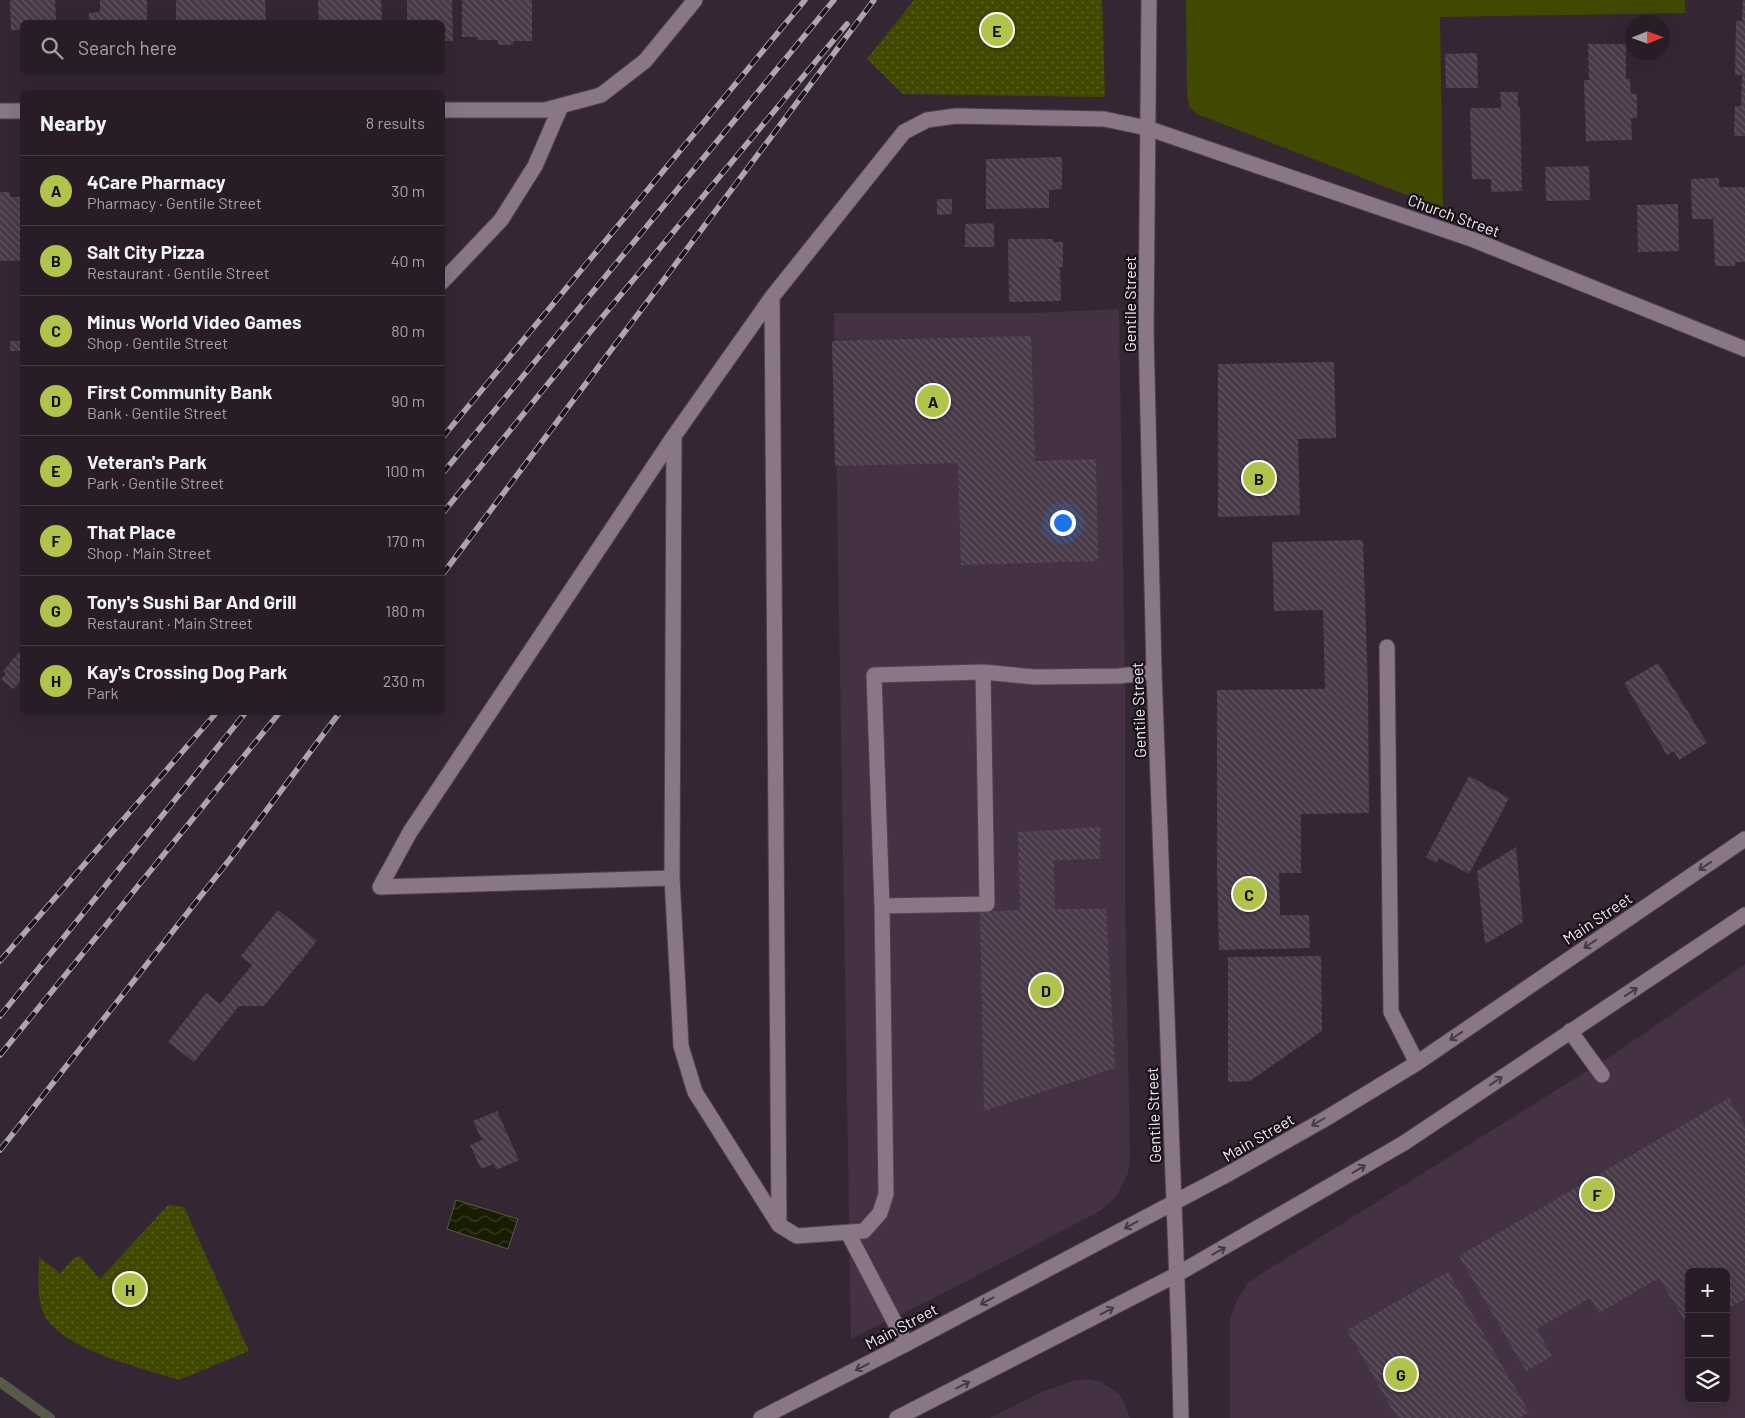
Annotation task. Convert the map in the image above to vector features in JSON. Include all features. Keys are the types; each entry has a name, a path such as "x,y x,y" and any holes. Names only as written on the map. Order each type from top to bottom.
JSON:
{"main road":[{"path":"445,110 545,110 601,95 645,61 695,0"},
{"name":"Gentile Street","path":"1149,0 1146,330 1154,672 1181,1418"},
{"path":"445,279 501,220 535,166 561,106"},
{"path":"0,111 20,111"},
{"name":"Church Street","path":"672,878 380,887 410,832 674,436 772,297 904,132 927,120 956,116 1104,119 1147,128 1474,240 1745,349"},
{"path":"772,297 779,1225"},
{"path":"674,436 672,878 681,1046 695,1092 779,1225 797,1236 864,1231 880,1213 886,1194 882,906 874,675 983,672 1034,677 1120,676 1154,672"},
{"path":"1387,647 1391,1012 1417,1063"},
{"path":"882,906 987,904 983,672"},
{"name":"Main Street","path":"762,1418 1240,1168 1417,1063 1745,839"},
{"path":"897,1418 1176,1275 1404,1143 1745,915"},
{"path":"1570,1032 1602,1075"},
{"path":"848,1233 906,1344"}],"shaded area":[{"path":"1119,309 1125,681 1125,896 1130,1157 1128,1173 1116,1197 1100,1211 851,1339 834,313 1035,313"},
{"path":"1745,964 1745,1418 1230,1418 1230,1318 1238,1298 1247,1284 1611,1056"},
{"path":"1088,1379 1099,1381 1114,1390 1123,1399 1130,1418 990,1418 1042,1392 1073,1381"}],"green space":[{"path":"914,0 1102,0 1105,97 903,94 867,59"},
{"path":"1186,0 1685,0 1685,13 1440,17 1443,209 1197,114 1189,106 1187,94"},
{"path":"168,1205 184,1207 249,1351 179,1380 104,1356 67,1338 53,1327 44,1314 41,1307 38,1278 39,1257 60,1273 74,1258 80,1256 100,1279"}],"water":[{"path":"456,1200 518,1219 508,1249 447,1229"}],"building":[{"path":"10,0 55,0 56,20 20,20 20,30 11,30"},
{"path":"100,0 147,0 147,20 89,20 89,13 100,12"},
{"path":"176,0 265,0 266,20 176,20"},
{"path":"318,0 381,0 382,20 319,20"},
{"path":"407,0 452,0 453,41 445,41 445,20 407,20"},
{"path":"462,0 532,0 532,41 513,41 513,45 498,45 498,40 477,40 477,37 462,37"},
{"path":"1743,0 1745,0 1745,136 1734,136 1735,106 1741,106 1742,75 1735,75 1736,21 1742,21"},
{"path":"1588,44 1625,44 1626,79 1630,79 1631,94 1637,94 1637,118 1631,118 1632,140 1586,141 1584,80 1589,80"},
{"path":"1477,53 1478,88 1446,88 1445,54"},
{"path":"1500,92 1518,92 1522,191 1491,192 1491,179 1472,179 1470,108 1501,108"},
{"path":"1062,157 1062,189 1049,190 1049,208 986,209 986,159"},
{"path":"1589,166 1590,200 1546,201 1545,167"},
{"path":"1719,178 1719,187 1745,187 1745,262 1735,262 1735,266 1715,266 1713,219 1692,219 1691,179"},
{"path":"0,192 10,192 10,197 20,197 20,261 0,261"},
{"path":"937,199 952,199 952,214 937,215"},
{"path":"1678,204 1679,251 1638,252 1637,205"},
{"path":"994,223 994,247 965,247 965,224"},
{"path":"1008,239 1053,239 1053,242 1063,242 1063,267 1060,267 1061,301 1009,302"},
{"path":"1031,336 1035,461 1096,459 1098,561 961,565 958,463 835,466 832,341"},
{"path":"10,341 20,341 20,351 10,351"},
{"path":"1334,362 1336,438 1298,439 1300,515 1218,517 1218,364"},
{"path":"1363,540 1368,689 1369,813 1301,814 1301,873 1279,873 1280,915 1309,915 1310,948 1219,950 1217,690 1325,689 1323,610 1274,611 1272,542"},
{"path":"20,651 20,682 13,689 1,679 6,673 3,671"},
{"path":"1658,663 1707,743 1679,760 1674,751 1667,755 1624,683"},
{"path":"1469,776 1509,798 1469,874 1439,858 1436,863 1426,857"},
{"path":"1100,827 1100,859 1054,860 1055,909 1106,909 1115,1068 984,1111 980,912 1020,910 1018,832"},
{"path":"1516,847 1523,922 1485,944 1477,871"},
{"path":"278,910 317,941 264,1006 239,1006 194,1062 168,1042 206,993 220,1004 252,965 241,956"},
{"path":"1321,956 1322,1031 1250,1081 1228,1082 1228,957"},
{"path":"1729,1098 1745,1126 1745,1299 1730,1308 1730,1268 1685,1268 1685,1321 1659,1278 1599,1313 1590,1298 1537,1329 1552,1356 1526,1371 1459,1256"},
{"path":"497,1111 519,1160 496,1170 494,1164 481,1169 470,1145 482,1140 473,1121"},
{"path":"1448,1272 1529,1412 1519,1418 1397,1418 1347,1330"}],"waterway":[{"path":"0,1382 50,1418"}],"railway":[{"path":"445,434 805,0"},
{"path":"445,470 834,0"},
{"path":"445,571 874,0"},
{"path":"445,510 604,315 847,24"},
{"path":"0,961 214,715"},
{"path":"0,1016 244,715"},
{"path":"0,1055 278,715"},
{"path":"0,1150 230,859 338,715"}],"place":[{"name":"Veteran's Park","path":"997,30"},
{"name":"4Care Pharmacy","path":"933,401"},
{"name":"Salt City Pizza","path":"1259,478"},
{"name":"Minus World Video Games","path":"1249,894"},
{"name":"First Community Bank","path":"1046,990"},
{"name":"That Place","path":"1597,1194"},
{"name":"Kay's Crossing Dog Park","path":"130,1289"},
{"name":"Tony's Sushi Bar And Grill","path":"1401,1374"}]}
